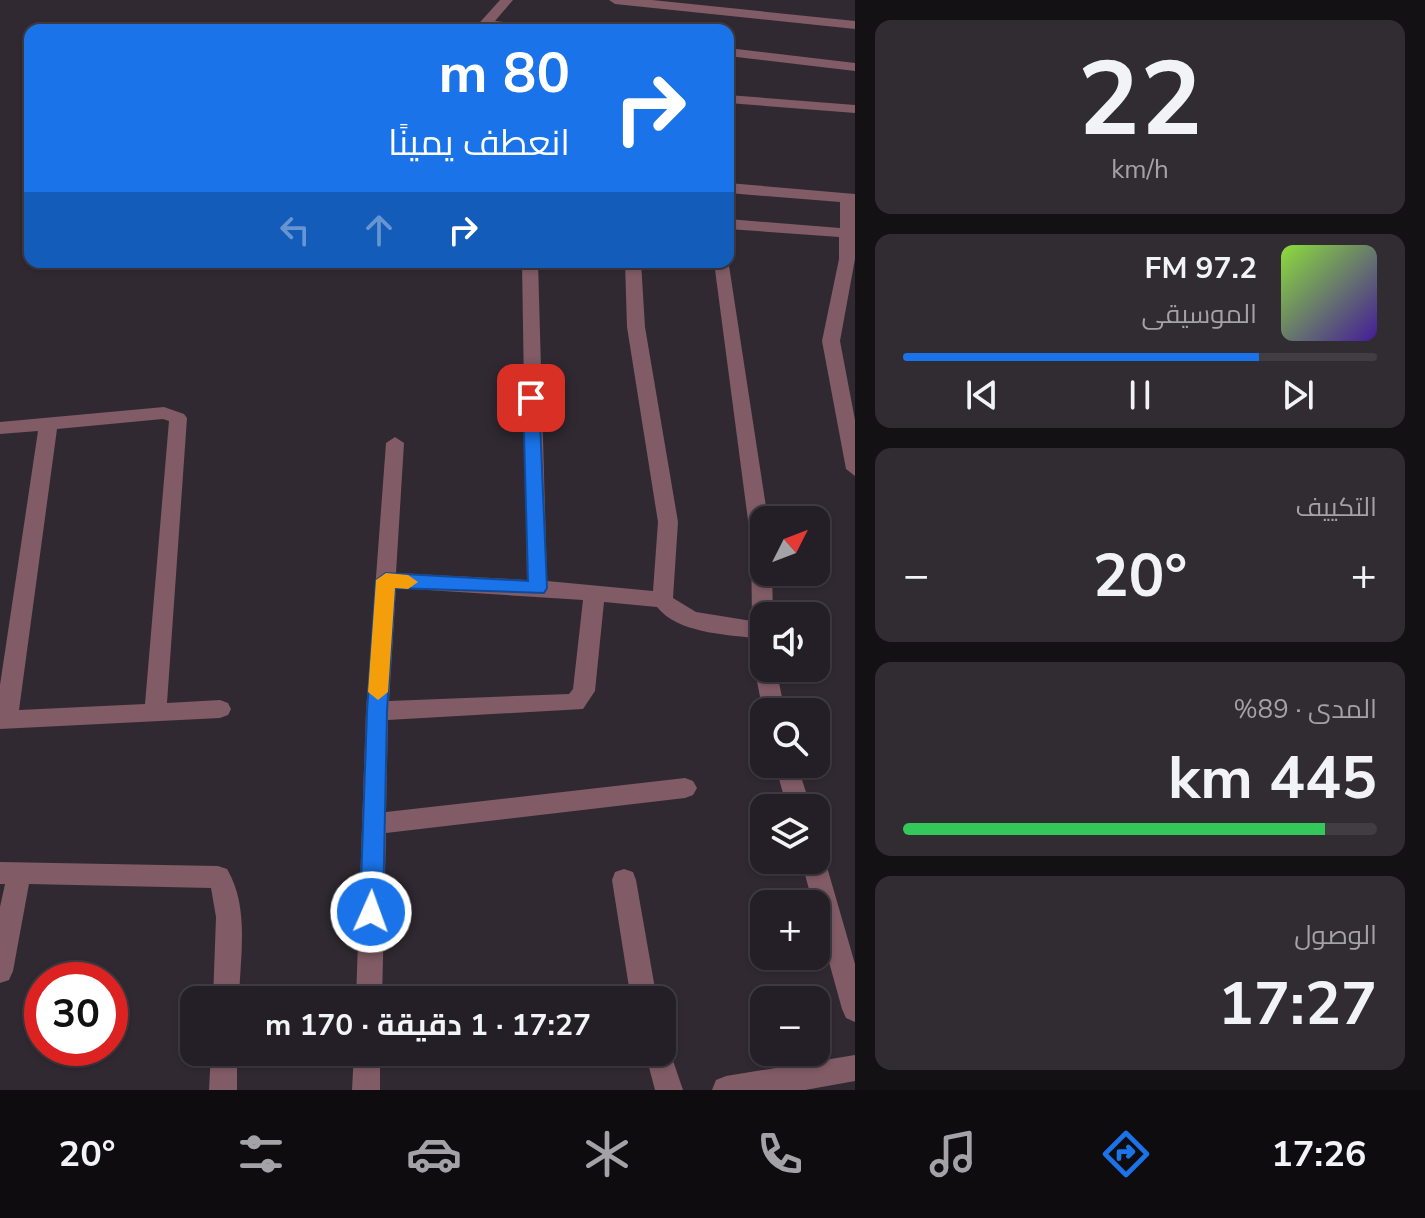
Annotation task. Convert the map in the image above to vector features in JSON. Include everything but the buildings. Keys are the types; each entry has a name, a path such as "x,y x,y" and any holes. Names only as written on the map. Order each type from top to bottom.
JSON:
{"street":[{"path":"486,24 507,0"},
{"path":"615,0 855,25"},
{"path":"734,53 855,67"},
{"path":"734,99 855,109"},
{"path":"734,188 852,198 847,259 831,341 855,469"},
{"path":"734,224 848,233"},
{"path":"530,268 528,344 536,478 537,588"},
{"path":"633,268 636,327 668,522 663,600"},
{"path":"723,268 761,543 762,602"},
{"path":"0,428 164,413 178,418 155,714"},
{"path":"48,424 3,720 220,709"},
{"path":"369,986 377,711 395,443"},
{"path":"386,580 537,588 663,600 677,613 692,619 750,629"},
{"path":"377,711 575,703 584,691 594,594"},
{"path":"374,824 685,788"},
{"path":"0,971 9,874 218,877 225,884 228,901 226,986"},
{"path":"817,874 855,1009"},
{"path":"624,880 642,986"},
{"path":"223,1090 224,1066"},
{"path":"366,1090 367,1066"},
{"path":"662,1066 669,1090"},
{"path":"726,1090 855,1069"}],"slow traffic":[{"path":"378,692 386,580 408,582"}],"route":[{"path":"371,912 377,711 386,580 537,588 536,478 531,398"}]}
